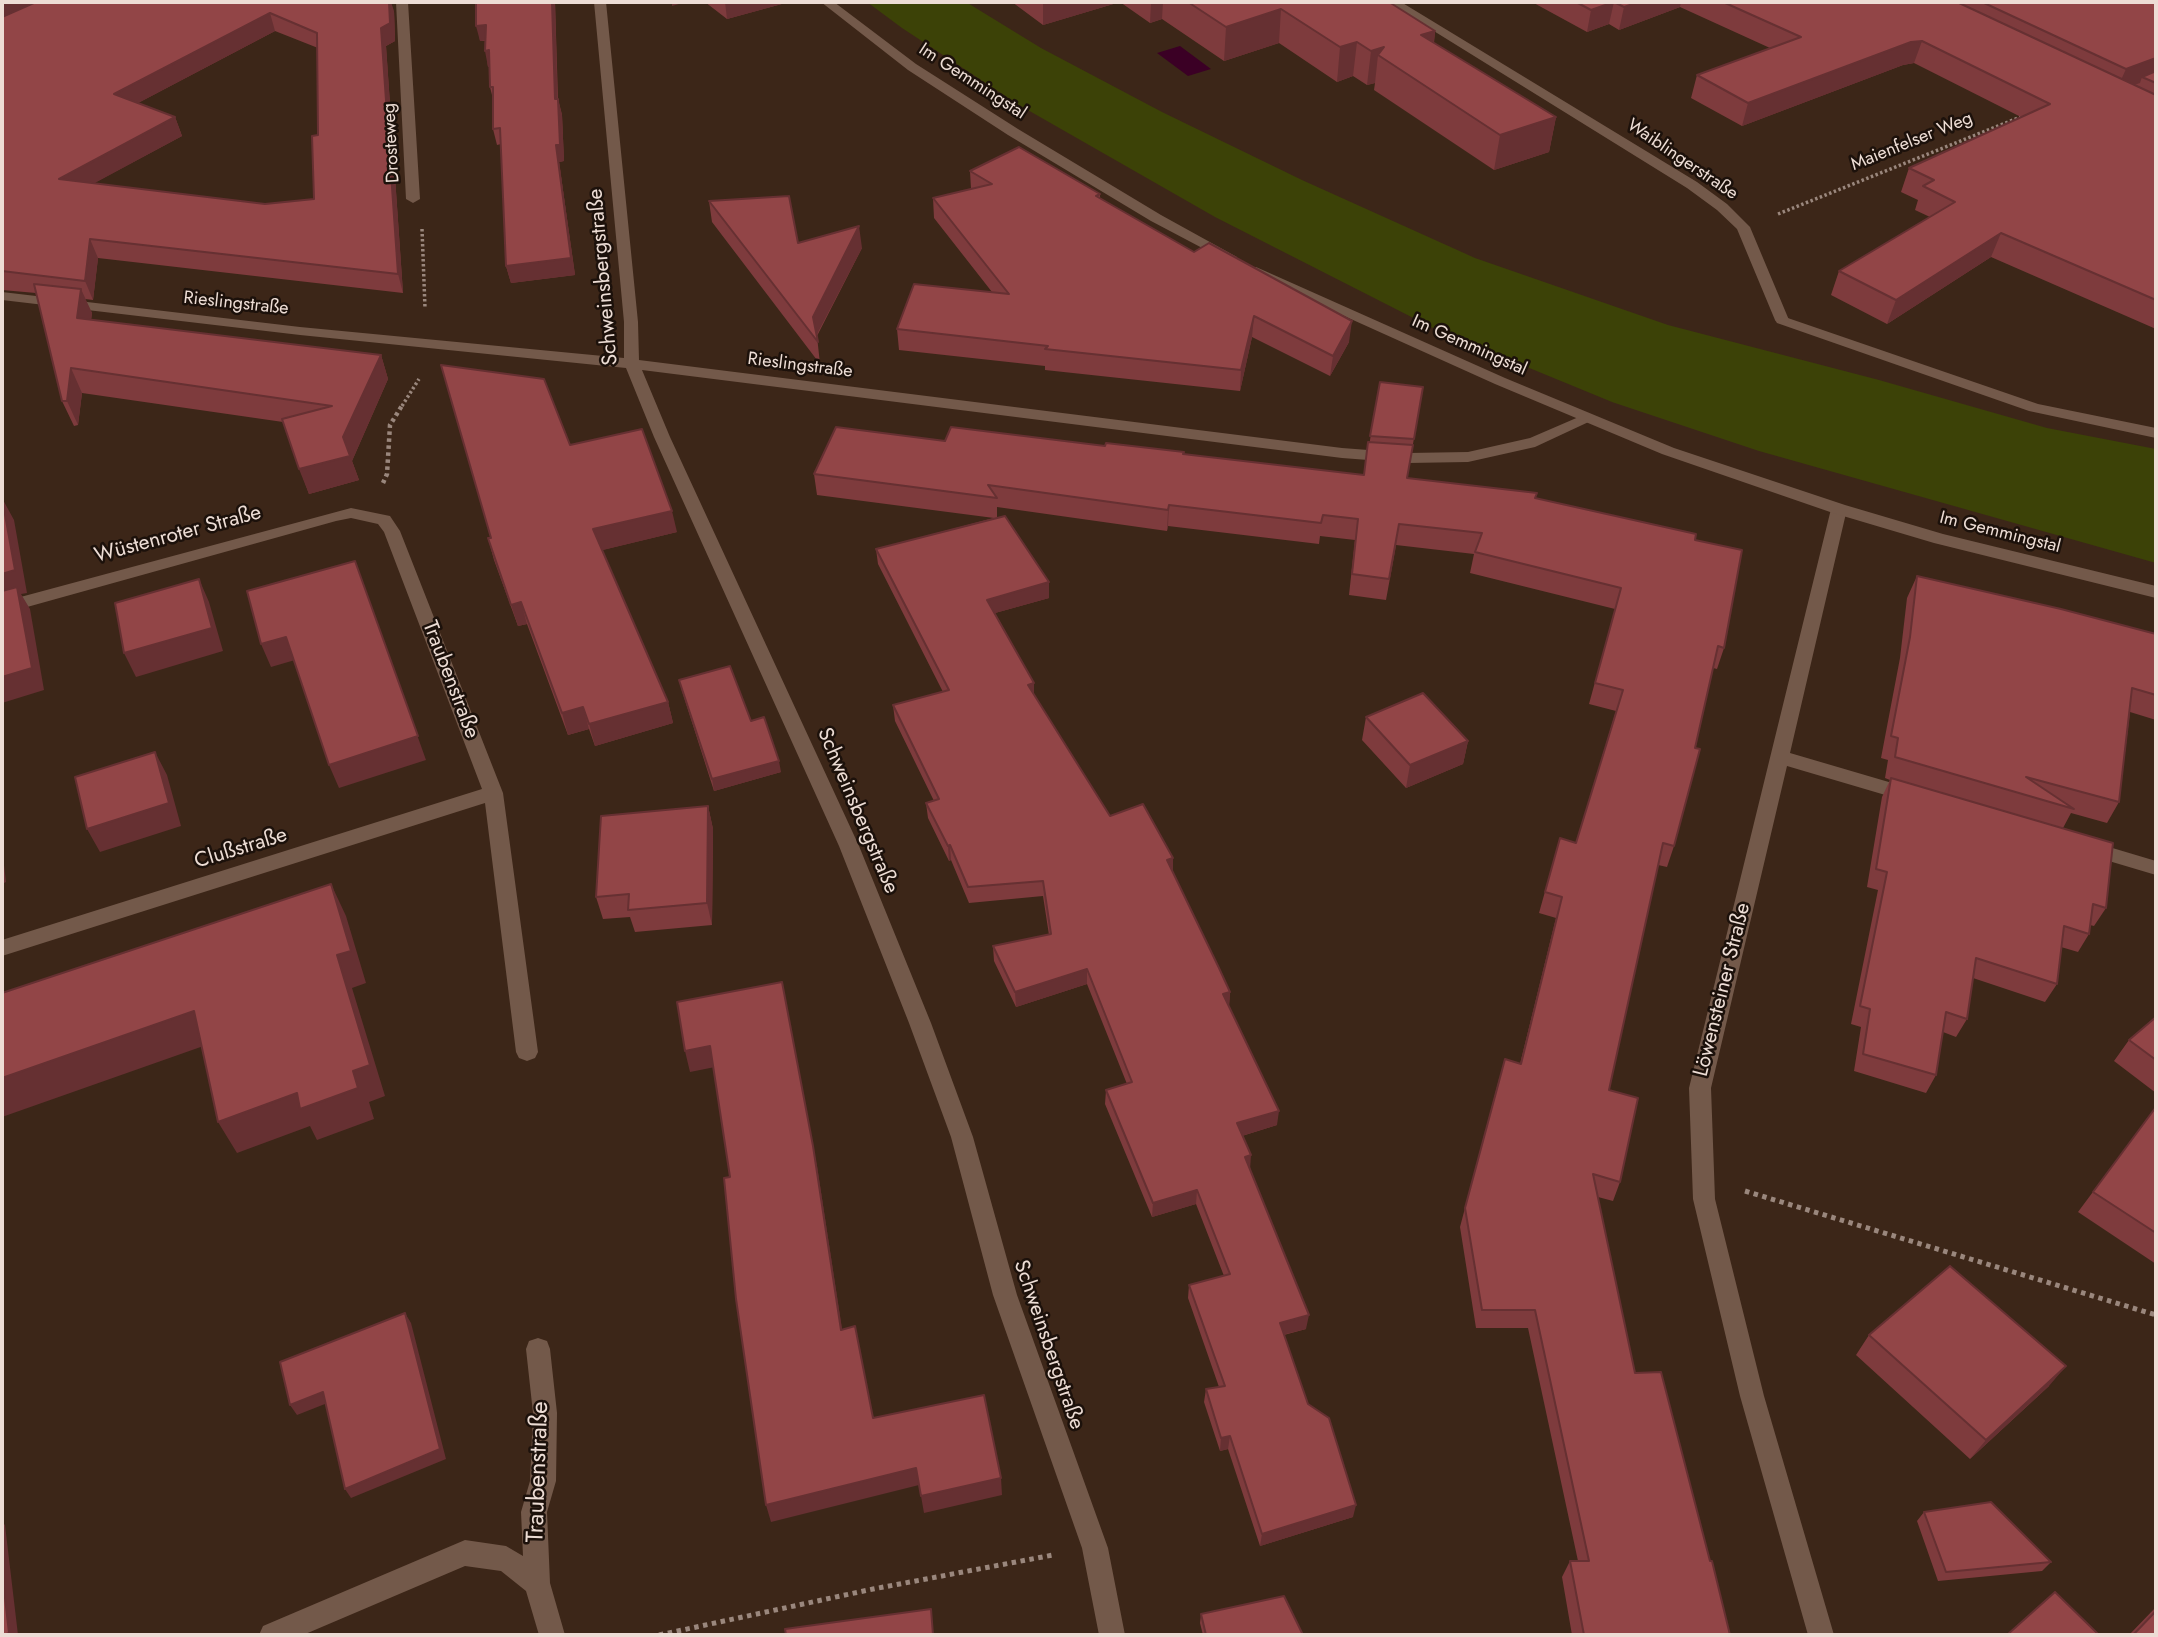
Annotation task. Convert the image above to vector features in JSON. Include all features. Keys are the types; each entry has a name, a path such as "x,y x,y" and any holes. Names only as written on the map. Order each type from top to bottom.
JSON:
{"street":[{"name":"Drosteweg","path":"402,2 413,199"},
{"name":"Schweinsbergstraße","path":"600,2 630,309 632,365 849,846 920,1023 962,1137 1004,1295 1095,1548 1112,1635"},
{"name":"Im Gemmingstal","path":"827,2 912,67 1013,132 1156,218 1242,264 1338,309 1587,419 1668,451 1839,509 1940,539 2156,592"},
{"name":"Waiblingerstraße","path":"1393,2 1692,185 1722,207 1743,227 1782,320 2034,408 2156,433"},
{"name":"Rieslingstraße","path":"2,296 632,365 1328,452 1408,458 1468,457 1535,442 1587,419"},
{"name":"Löwensteiner Straße","path":"1821,1635 1752,1396 1704,1199 1700,1088 1839,509"},
{"name":"Wüstenroter Straße","path":"2,608 335,516 351,513 367,515"},
{"name":"Traubenstraße","path":"367,515 384,520 392,531 493,793 527,1052"},
{"path":"1779,757 1923,800"},
{"name":"Clußstraße","path":"2,948 493,793"},
{"path":"2067,842 2156,868"},
{"name":"Traubenstraße","path":"538,1349 545,1413 543,1481 534,1512 537,1583 552,1635"},
{"path":"272,1635 465,1553 506,1559 537,1583"}],"path":[{"name":"Maienfelser Weg","path":"1743,227 2029,114"},
{"name":"Drosteweg","path":"413,199 421,203 426,320"},
{"path":"367,515 387,474 390,425 441,344"},
{"path":"1703,1178 2156,1315"},
{"path":"659,1635 873,1589 1095,1548"}],"green space":[{"path":"867,2 966,2 1041,48 1162,112 1302,180 1475,258 1668,325 1879,380 2047,428 2156,449 2156,563 1759,451 1612,402 1437,330 1215,217 1019,105"}],"shaded area":[{"path":"1180,46 1211,69 1188,76 1157,53"}],"building":[{"path":"36,2 389,2 390,23 381,28 398,274 90,239 85,281 2,271 2,17","holes":["270,13 317,33 318,135 312,136 314,199 265,204 59,179 175,117 114,94"]},
{"path":"476,2 552,2 555,99 558,99 560,145 556,145 571,258 506,266 500,128 493,129 493,87 490,87 489,50 485,51 486,25 476,26"},
{"path":"1188,2 1389,2 1435,31 1421,35 1556,117 1500,135 1378,55 1384,47 1371,51 1357,42 1340,47 1281,9 1226,27"},
{"path":"1576,2 1614,2 1591,10"},
{"path":"1614,2 1639,2 1624,7"},
{"path":"1723,2 1957,2 2156,95 2156,300 2001,233 1896,300 1839,271 1955,202 1923,186 1934,180 1909,168 2050,104 1922,41 1911,42 1748,103 1697,75 1801,37"},
{"path":"1982,2 2156,2 2156,58 2126,69"},
{"path":"2156,71 2156,83 2142,77"},
{"path":"1019,147 1100,194 1096,196 1194,252 1209,243 1352,321 1333,356 1254,316 1241,370 1045,349 1048,346 897,329 914,284 1009,294 933,198 992,184 970,171"},
{"path":"789,196 798,243 859,226 813,317 818,342 709,201"},
{"path":"34,284 81,289 77,318 381,355 343,437 350,456 299,469 282,419 332,406 71,368 67,401 62,401"},
{"path":"441,365 544,379 570,445 642,429 672,511 593,529 668,702 589,724 583,707 562,713 521,602 511,605 488,538 491,538"},
{"path":"1380,382 1423,387 1414,439 1370,436"},
{"path":"836,427 945,441 951,427 1364,475 1368,442 1413,445 1407,478 1537,493 1535,498 1696,534 1695,540 1742,550 1724,648 1718,646 1695,748 1700,749 1674,846 1663,843 1609,1090 1638,1098 1620,1182 1593,1174 1635,1373 1661,1372 1730,1635 1584,1635 1570,1561 1589,1561 1535,1310 1482,1310 1465,1208 1505,1059 1521,1064 1562,897 1545,892 1560,838 1576,843 1623,690 1595,683 1621,588 1475,552 1482,533 1399,524 1389,579 1352,574 1358,519 1323,515 1321,523 1169,505 1168,510 988,485 997,498 814,474"},
{"path":"2,498 15,570 2,574"},
{"path":"1005,516 1049,582 987,600 1034,683 1028,685 1110,816 1143,804 1173,858 1167,860 1230,992 1223,994 1279,1111 1237,1123 1251,1155 1245,1157 1309,1315 1280,1323 1308,1404 1329,1418 1356,1505 1262,1534 1230,1436 1221,1438 1206,1389 1225,1386 1189,1285 1230,1274 1197,1190 1153,1203 1106,1090 1132,1082 1087,969 1015,992 993,946 1051,934 1043,881 968,887 950,845 948,846 926,803 939,799 893,705 949,690 876,549"},
{"path":"355,561 418,736 329,765 286,637 261,644 247,591"},
{"path":"1917,576 2156,634 2156,695 2132,688 2119,802 2026,777 2074,809 1895,757 1898,738 1891,736 1910,637"},
{"path":"199,579 212,628 124,653 115,603"},
{"path":"17,587 32,668 2,677 2,591"},
{"path":"730,666 751,721 764,717 779,761 712,779 679,680"},
{"path":"1423,693 1468,741 1410,765 1366,717"},
{"path":"155,752 169,803 87,829 75,777"},
{"path":"1891,778 2113,843 2106,908 2093,904 2089,934 2064,926 2057,984 1976,958 1967,1019 1946,1012 1936,1075 1863,1054 1870,1009 1860,1006 1887,872 1876,869"},
{"path":"708,806 707,903 628,910 629,894 596,897 601,816"},
{"path":"331,884 351,951 337,955 370,1065 353,1071 358,1088 300,1109 297,1093 218,1122 194,1011 2,1078 2,993"},
{"path":"782,982 813,1146 841,1330 855,1326 873,1418 984,1395 1001,1478 921,1496 916,1468 766,1505 736,1299 724,1178 730,1177 710,1046 685,1051 677,1002"},
{"path":"2156,1017 2156,1060 2129,1040"},
{"path":"2156,1107 2156,1233 2093,1192"},
{"path":"1950,1266 2066,1366 1986,1440 1869,1335"},
{"path":"405,1313 440,1449 345,1489 323,1392 290,1405 280,1362"},
{"path":"1991,1502 2051,1562 1946,1572 1924,1512"},
{"path":"2,1572 9,1633 4,1635 2,1635"},
{"path":"2055,1592 2099,1635 2007,1635"},
{"path":"1284,1596 1303,1635 1206,1635 1201,1614"},
{"path":"931,1609 933,1635 786,1635 785,1629"},
{"path":"2156,1611 2156,1635 2133,1635"}]}
